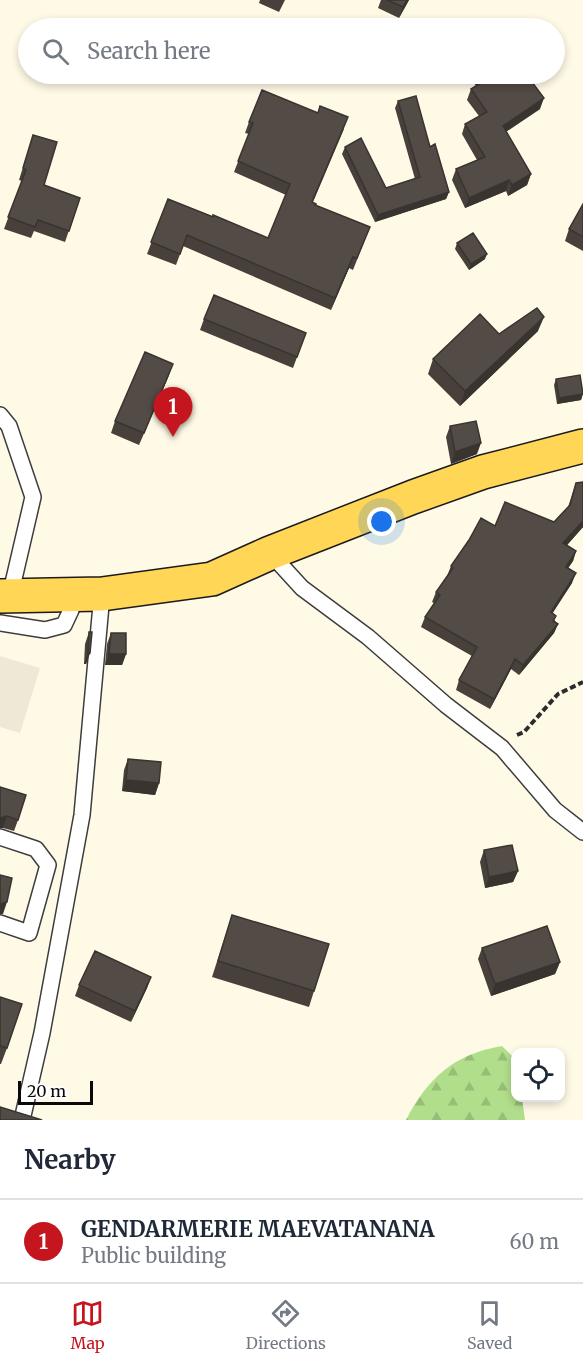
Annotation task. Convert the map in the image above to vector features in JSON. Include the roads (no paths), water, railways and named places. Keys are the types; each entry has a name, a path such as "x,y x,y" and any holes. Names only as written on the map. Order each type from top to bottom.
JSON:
{"main road":[{"path":"3,605 212,579 270,553 412,497 483,472 583,446"}],"lane":[{"path":"0,415 9,426 33,497 3,605"},
{"path":"270,553 302,588 368,637 446,705 502,748 555,810 583,832"},
{"path":"22,1120 42,1033 82,815 87,594"},
{"path":"0,837 36,849 48,866 29,933 0,923"}],"place":[{"name":"GENDARMERIE MAEVATANANA","path":"173,437"}]}
